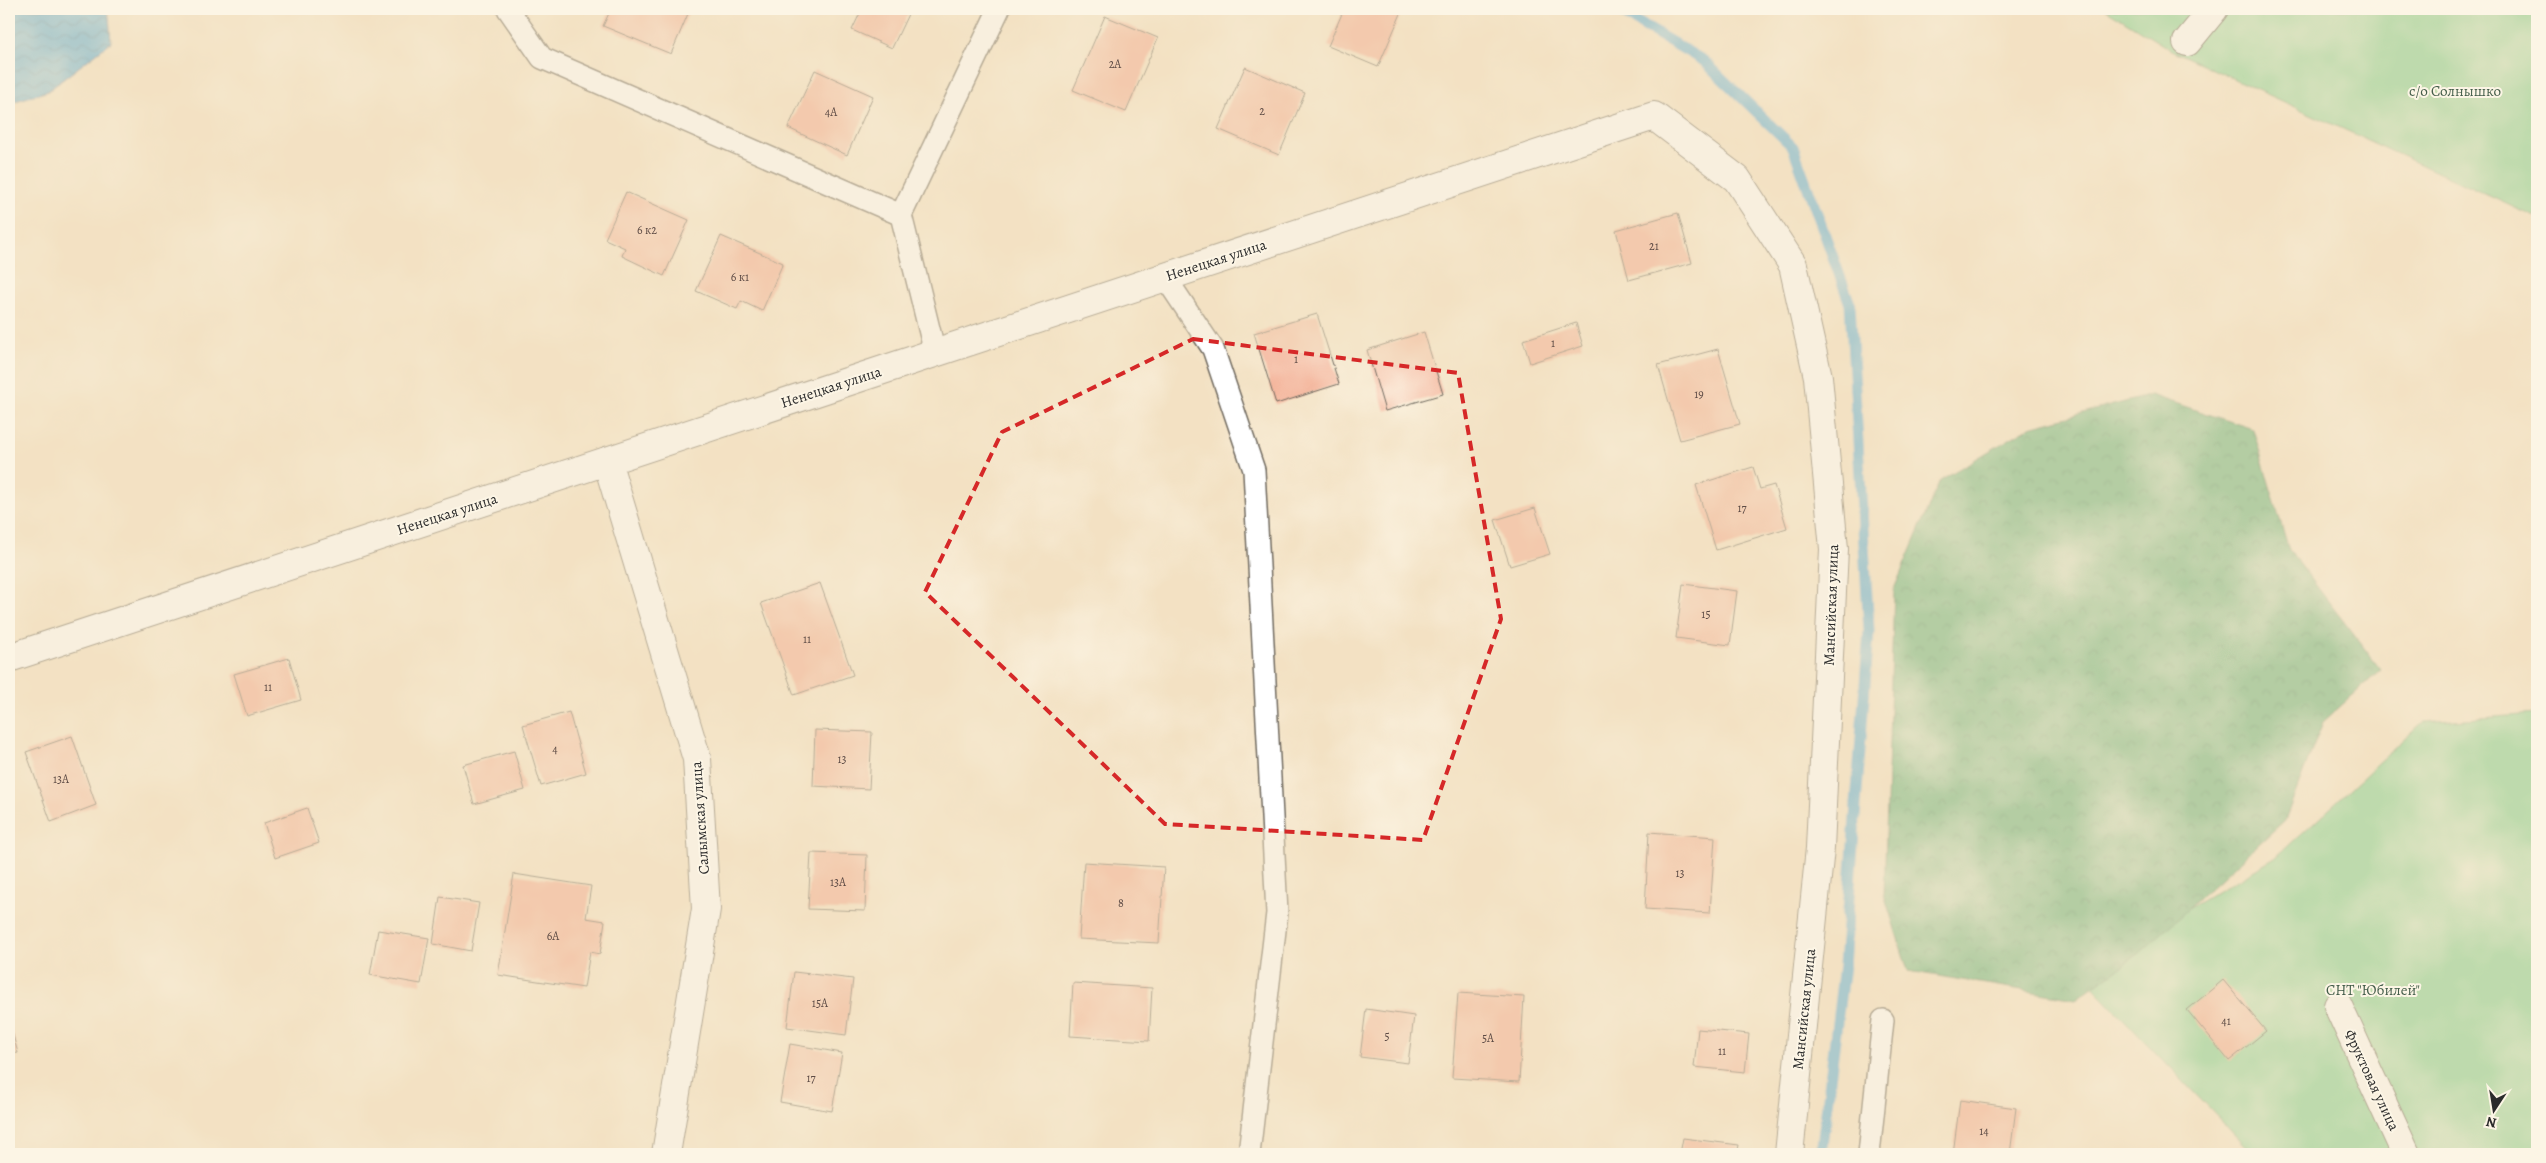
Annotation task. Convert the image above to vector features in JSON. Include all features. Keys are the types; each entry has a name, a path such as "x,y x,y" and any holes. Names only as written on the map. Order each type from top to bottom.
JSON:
{"street":[{"path":"2187,42 2214,9"},
{"name":"Ненецкая улица","path":"9,658 1654,116"},
{"name":"Мансийская улица","path":"1654,116 1737,179 1794,265 1818,377 1834,549 1820,848 1789,1154"},
{"name":"Салымская улица","path":"607,461 697,759 706,909 666,1154"},
{"name":"Фруктовая улица","path":"2338,1006 2406,1154"}],"lane":[{"path":"508,9 542,58 902,216"},
{"path":"935,353 902,216 999,9"},
{"path":"1165,277 1213,349 1254,470 1277,913 1249,1154"},
{"path":"1869,1154 1883,1020"}],"highlighted area":[{"path":"1193,339 1458,373 1501,619 1423,840 1165,824 925,592 1002,432"}],"green space":[{"name":"с/о Солнышко","path":"2105,9 2537,9 2537,218 2171,50"},
{"path":"2151,395 2253,429 2289,550 2381,670 2323,722 2285,820 2140,953 2076,999 1908,971 1884,894 1894,589 1940,480 2030,427"},
{"name":"СНТ \"Юбилей\"","path":"2537,714 2537,1154 2253,1154 2079,973 2275,858 2423,722"}],"water":[{"path":"9,9 105,9 109,16 111,42 48,91 9,103"}],"building":[{"path":"611,9 690,9 671,54 603,26"},
{"path":"862,9 910,10 892,48 852,30"},
{"path":"1344,9 1403,9 1378,67 1328,46"},
{"path":"1105,16 1158,38 1126,112 1073,90"},
{"path":"1245,67 1305,93 1279,155 1218,129"},
{"path":"815,70 873,96 847,155 788,128"},
{"path":"626,192 689,220 664,276 622,256 625,248 605,239"},
{"path":"1678,213 1692,263 1629,280 1616,230"},
{"path":"721,236 783,263 762,311 741,301 737,309 696,291"},
{"path":"1317,314 1339,384 1276,404 1254,333"},
{"path":"1576,323 1583,346 1530,363 1523,340"},
{"path":"1424,332 1443,394 1385,411 1367,350"},
{"path":"1718,349 1740,424 1680,440 1658,365"},
{"path":"1753,467 1760,489 1774,485 1787,528 1716,550 1696,485"},
{"path":"1535,508 1550,554 1510,566 1495,520"},
{"path":"820,583 853,675 794,695 761,603"},
{"path":"1683,584 1737,591 1730,645 1676,638"},
{"path":"289,658 301,700 247,716 234,674"},
{"path":"569,712 586,773 541,786 523,725"},
{"path":"815,730 872,732 869,789 813,786"},
{"path":"72,736 96,805 51,822 26,752"},
{"path":"514,751 525,790 474,804 463,765"},
{"path":"307,808 319,843 275,858 264,823"},
{"path":"1649,832 1715,837 1710,913 1645,909"},
{"path":"811,853 867,855 865,911 808,909"},
{"path":"1084,862 1164,867 1159,943 1079,939"},
{"path":"514,874 591,886 586,918 605,921 600,954 590,952 584,988 498,975"},
{"path":"440,897 479,903 471,951 433,944"},
{"path":"378,930 429,938 421,984 370,975"},
{"path":"794,972 853,979 846,1035 787,1027"},
{"path":"2223,980 2266,1031 2229,1061 2187,1010"},
{"path":"1073,983 1152,988 1149,1041 1070,1036"},
{"path":"1458,993 1524,997 1519,1082 1452,1078"},
{"path":"1366,1009 1414,1016 1408,1063 1360,1057"},
{"path":"9,1021 18,1053 9,1055"},
{"path":"1698,1029 1749,1034 1745,1072 1694,1067"},
{"path":"790,1044 842,1053 832,1111 780,1102"},
{"path":"1960,1100 2016,1108 2010,1154 1953,1154"},
{"path":"1683,1138 1739,1145 1737,1154 1680,1154"}],"waterway":[{"path":"1615,9 1704,61 1793,147 1850,304 1869,631 1844,965 1821,1154"}]}
